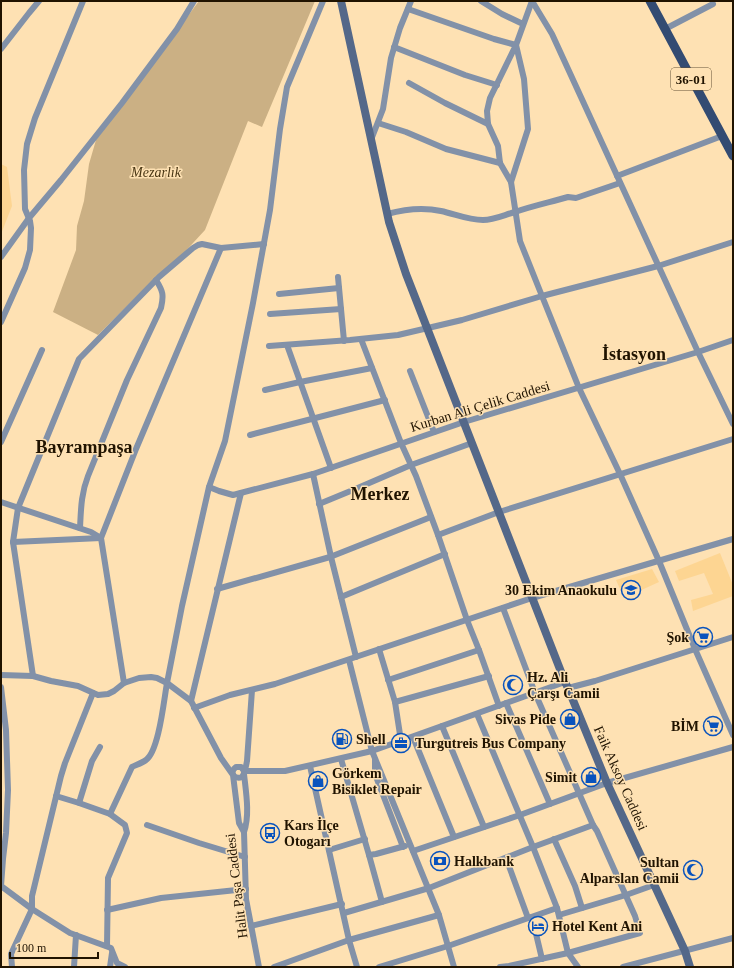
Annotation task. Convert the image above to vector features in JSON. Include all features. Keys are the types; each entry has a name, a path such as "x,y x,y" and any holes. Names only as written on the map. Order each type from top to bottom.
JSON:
{"main road":[{"name":"Faik Aksoy Caddesi","path":"341,1 388,222 406,274 566,685 607,783 685,951 690,967"},
{"name":"36-01","path":"650,1 733,156"}],"street":[{"path":"1,49 39,1"},
{"path":"1,322 25,268 30,250 32,228 25,209 24,170 30,131 83,1"},
{"path":"1,257 29,218 62,180 122,103 177,29 194,1"},
{"path":"110,814 132,767 146,760 150,756 158,734 182,606 209,487 225,441 253,303 270,210 287,87 322,1"},
{"path":"371,142 383,109 391,58 400,28 411,1"},
{"path":"481,1 502,14 523,24"},
{"path":"532,1 516,45 490,98 487,111 488,124 498,146 500,163 511,182 520,241 578,388 620,474 659,561 695,649 733,735"},
{"path":"532,1 552,34 658,266 733,424"},
{"path":"665,29 713,4"},
{"path":"408,9 487,37 516,45"},
{"path":"511,182 528,129 524,80 516,45"},
{"path":"394,48 496,85"},
{"path":"409,83 488,124"},
{"path":"378,123 406,132 446,149 500,163"},
{"path":"617,176 722,136"},
{"path":"387,214 404,210 430,209 483,220 502,217 568,197 576,198 620,183"},
{"path":"269,346 344,341 398,335 462,320 542,296 658,266 733,242"},
{"path":"33,676 13,542 18,508 79,359 156,280 193,248 206,245 221,248 264,244"},
{"path":"124,683 102,538 136,449 221,248"},
{"path":"338,277 344,341"},
{"path":"80,528 82,497 88,476 127,380 161,308 163,296 162,290 156,280"},
{"path":"279,294 339,288"},
{"path":"270,314 341,309"},
{"path":"360,339 401,443 416,476 467,620 489,676 550,804"},
{"name":"Kurban Ali Çelik Caddesi","path":"209,487 234,495 313,474 464,422 698,352 733,340"},
{"path":"287,345 331,468"},
{"path":"1,442 42,350"},
{"path":"265,390 372,368"},
{"path":"410,371 434,432"},
{"path":"250,435 384,400"},
{"path":"438,535 499,512 733,439"},
{"path":"319,504 411,465 472,443"},
{"path":"313,474 331,557 356,657"},
{"path":"191,701 240,493"},
{"path":"1,502 80,528 102,538"},
{"path":"218,589 331,557 431,517"},
{"path":"13,542 102,538"},
{"path":"194,708 230,695 275,684 349,660 532,598 733,539"},
{"path":"341,597 444,554"},
{"path":"500,967 568,953 640,933 626,895 593,825 535,693 503,608"},
{"path":"244,773 241,767 236,767 233,770 233,775 239,778 242,777 244,773 285,771 341,759 374,754 401,741 535,693 566,685 595,681 733,637"},
{"path":"379,649 394,702 401,741"},
{"path":"388,680 479,650"},
{"path":"349,660 374,754 440,915 454,967"},
{"path":"1,675 33,676 51,682 78,686 93,694 61,776 32,896 32,909 11,954 12,967"},
{"path":"394,702 489,676"},
{"name":"Halit Paşa Caddesi","path":"93,694 108,694 124,683 145,677 157,678 167,683 191,701 221,758 233,775 239,823 244,832 246,899 259,967"},
{"path":"1,687 6,730 8,790 6,834 2,858 1,886 32,909 70,933 111,948 117,963 125,967"},
{"path":"244,832 247,824 244,773 247,761 252,690"},
{"path":"477,714 520,815 557,908 568,953 578,967"},
{"path":"442,726 484,827"},
{"path":"413,737 454,837"},
{"path":"79,803 92,761 100,747"},
{"path":"413,851 520,815 607,783 733,748"},
{"path":"374,754 375,774 403,846"},
{"path":"341,759 382,902"},
{"path":"310,766 349,940 357,967"},
{"path":"56,796 110,814 125,825 127,833 108,878 107,946"},
{"path":"1,813 7,809"},
{"path":"147,825 245,857"},
{"path":"344,913 429,888 593,825"},
{"path":"329,850 365,839"},
{"path":"554,839 575,886 582,908"},
{"path":"369,855 411,844"},
{"path":"506,858 530,917 542,959"},
{"path":"559,915 654,885"},
{"path":"107,910 161,898 246,889"},
{"path":"251,926 342,904"},
{"path":"380,967 448,946 557,908"},
{"path":"274,967 349,940 440,915"},
{"path":"74,967 76,935"},
{"path":"623,967 733,938"},
{"path":"110,967 113,952"}],"shaded area":[{"path":"1,164 7,167 12,206 1,234"},
{"path":"720,553 733,585 733,596 693,611 691,600 713,594 704,573 679,581 675,571"},
{"name":"30 Ekim Anaokulu","path":"652,569 659,582 624,598 616,580"}],"green space":[{"name":"Mezarlık","path":"199,1 315,1 262,127 248,121 205,230 182,255 155,278 98,335 53,312 76,250 77,226 84,201 89,164 96,140"}],"place":[{"name":"30 Ekim Anaokulu","path":"631,590"},
{"name":"Şok","path":"703,637"},
{"name":"Hz. Ali Çarşı Camii","path":"513,685"},
{"name":"Sivas Pide","path":"570,719"},
{"name":"BİM","path":"713,726"},
{"name":"Shell","path":"342,739"},
{"name":"Turgutreis Bus Company","path":"401,743"},
{"name":"Simit","path":"591,777"},
{"name":"Görkem Bisiklet Repair","path":"318,781"},
{"name":"Kars İlçe Otogarı","path":"270,833"},
{"name":"Halkbank","path":"440,861"},
{"name":"Sultan Alparslan Camii","path":"693,870"},
{"name":"Hotel Kent Ani","path":"538,926"}],"district":[{"name":"İstasyon","path":"634,354"},
{"name":"Bayrampaşa","path":"84,447"},
{"name":"Merkez","path":"380,494"}]}
